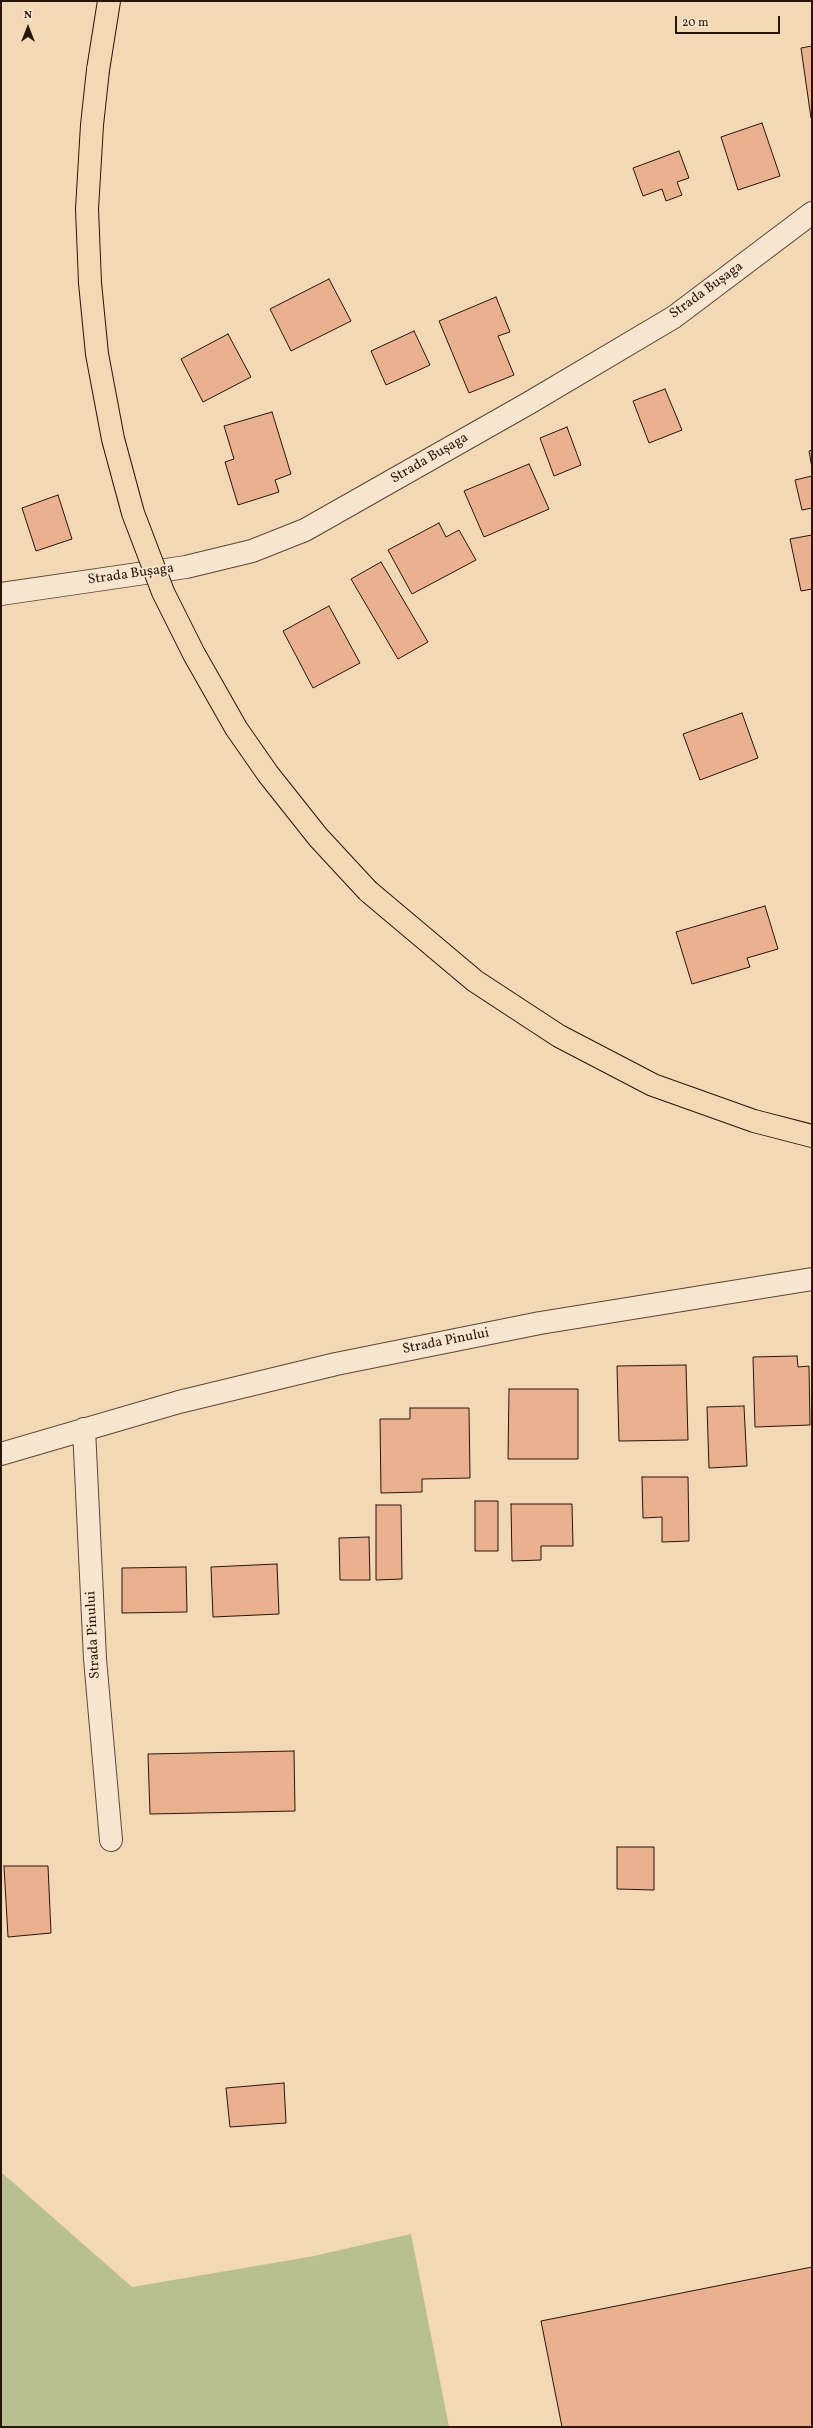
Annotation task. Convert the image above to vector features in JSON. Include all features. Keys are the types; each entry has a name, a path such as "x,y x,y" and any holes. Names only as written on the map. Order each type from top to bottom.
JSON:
{"highway":[{"path":"109,1 98,70 92,125 87,209 90,283 97,354 113,439 134,513 163,592 194,654 236,728 268,774 318,837 368,891 475,981 559,1036 653,1085 754,1121 812,1136"}],"street":[{"name":"Strada Bușaga","path":"1,594 186,567 252,550 305,530 529,403 674,316 812,212"},
{"name":"Strada Pinului","path":"1,1454 179,1402 336,1364 540,1324 812,1279"},
{"name":"Strada Pinului","path":"84,1429 95,1659 111,1840"}],"green space":[{"path":"1,2172 132,2287 309,2257 411,2234 449,2427 1,2427"}],"building":[{"path":"812,46 812,118 811,118 801,48"},
{"path":"762,123 780,176 738,190 721,137"},
{"path":"679,151 689,178 677,182 682,195 666,201 662,189 643,196 633,168"},
{"path":"329,279 351,321 291,351 270,309"},
{"path":"496,297 510,332 498,336 514,375 469,393 439,321"},
{"path":"414,331 430,365 386,385 371,351"},
{"path":"228,334 251,377 203,402 181,359"},
{"path":"665,389 682,430 649,443 633,401"},
{"path":"272,412 291,474 275,480 279,492 238,505 225,462 234,459 224,426"},
{"path":"567,427 581,465 554,476 540,438"},
{"path":"812,450 812,468 809,451"},
{"path":"529,464 549,509 484,537 464,491"},
{"path":"812,476 812,508 802,510 795,480"},
{"path":"58,495 72,539 36,551 22,508"},
{"path":"439,523 446,537 459,530 476,560 412,594 388,550"},
{"path":"812,535 812,589 801,591 790,539"},
{"path":"381,562 428,642 398,659 351,579"},
{"path":"329,606 360,663 313,688 283,631"},
{"path":"742,713 758,758 700,780 683,734"},
{"path":"765,906 778,949 747,958 750,967 692,984 676,932"},
{"path":"797,1356 798,1367 809,1366 810,1425 755,1427 753,1357"},
{"path":"686,1365 688,1440 619,1441 617,1366"},
{"path":"509,1389 578,1389 578,1459 508,1459"},
{"path":"744,1406 747,1466 709,1468 707,1407"},
{"path":"410,1408 469,1408 470,1478 422,1479 422,1492 381,1493 380,1419 410,1419"},
{"path":"642,1477 688,1477 689,1541 662,1542 662,1517 643,1518"},
{"path":"475,1501 498,1501 498,1551 475,1551"},
{"path":"511,1504 572,1504 573,1546 541,1546 541,1560 512,1561"},
{"path":"376,1505 401,1505 402,1579 376,1580"},
{"path":"369,1537 370,1580 340,1580 339,1538"},
{"path":"277,1564 279,1614 213,1617 211,1567"},
{"path":"186,1567 187,1612 122,1613 122,1568"},
{"path":"294,1751 295,1811 150,1814 148,1754"},
{"path":"617,1847 654,1847 654,1890 617,1889"},
{"path":"4,1866 48,1866 51,1933 8,1937"},
{"path":"284,2083 286,2123 230,2127 226,2088"},
{"path":"812,2267 812,2427 562,2427 541,2321"}]}
